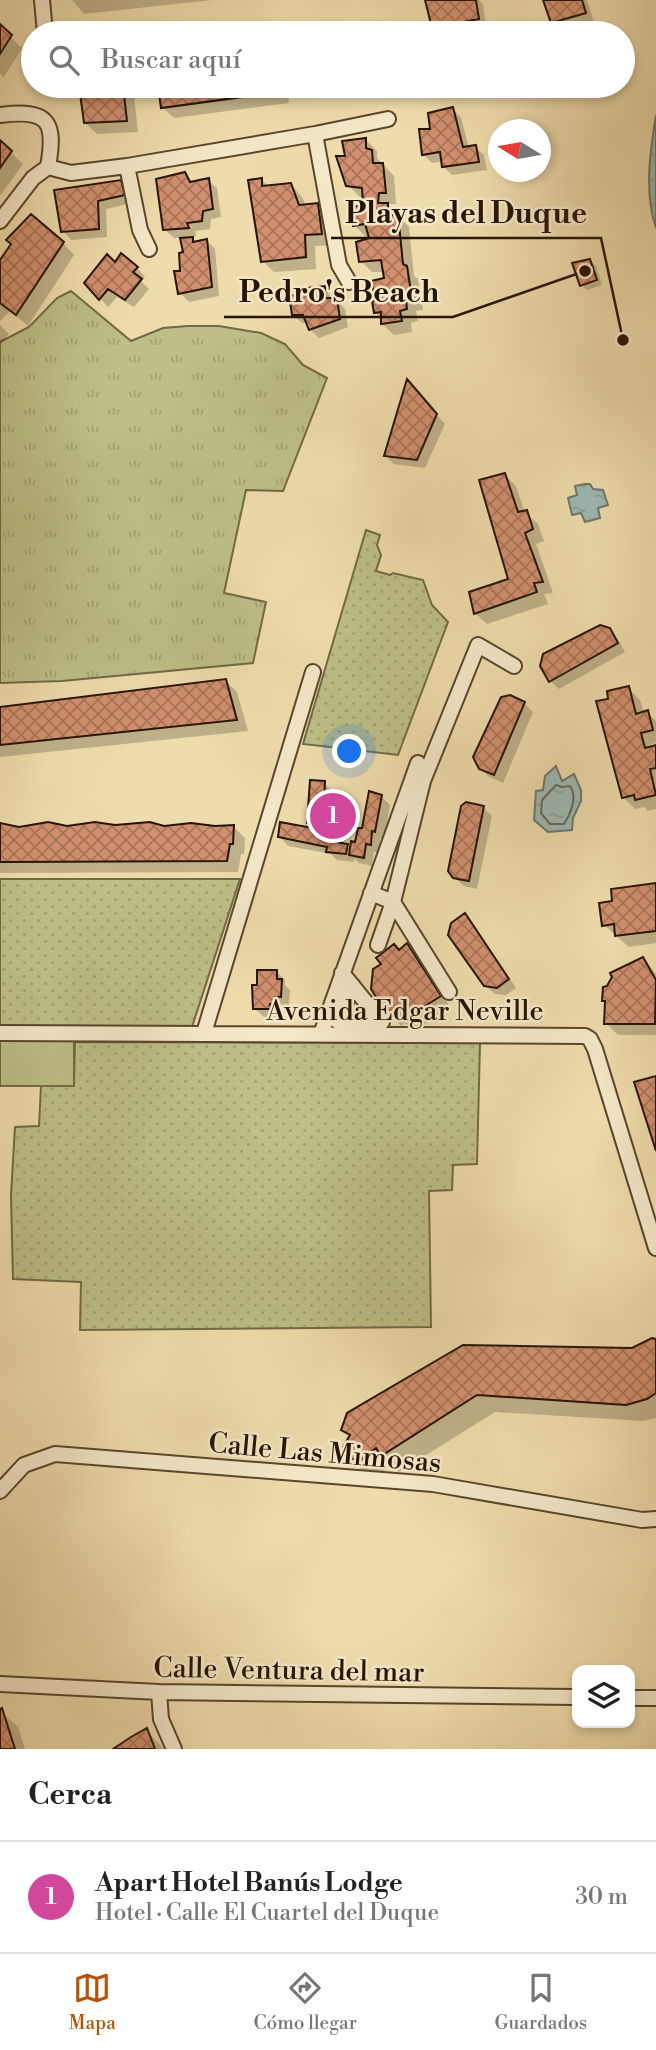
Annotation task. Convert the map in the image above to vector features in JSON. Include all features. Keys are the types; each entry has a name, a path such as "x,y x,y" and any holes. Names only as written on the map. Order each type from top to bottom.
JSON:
{"street":[{"path":"42,0 44,21"},
{"path":"0,115 29,114 42,117 47,121 52,138 48,167 33,178 0,221"},
{"path":"48,167 71,173 127,166 388,119"},
{"path":"315,134 339,265 349,282"},
{"path":"127,166 140,230 149,249"},
{"path":"378,945 393,902 424,781 478,645 514,666"},
{"path":"204,1033 313,672"},
{"path":"321,1034 418,763"},
{"path":"372,892 393,902 449,992"},
{"path":"342,974 353,986"},
{"name":"Avenida Edgar Neville","path":"0,1033 575,1035 590,1039 656,1248"},
{"name":"Calle Las Mimosas","path":"0,1491 24,1465 55,1454 432,1484 642,1520 656,1519"},
{"name":"Calle Ventura del mar","path":"0,1684 159,1692 572,1697"},
{"path":"159,1692 161,1719 174,1749"},
{"path":"635,1698 656,1698"}],"green space":[{"path":"71,291 131,341 163,328 188,326 219,326 261,333 285,344 303,365 327,378 283,491 246,490 224,593 266,602 253,663 62,681 0,683 0,342 29,327 57,298"},
{"path":"366,530 380,535 377,545 381,555 376,571 423,580 432,605 448,622 398,755 303,744"},
{"path":"0,879 240,879 191,1030 0,1029"},
{"path":"0,1038 74,1039 74,1086 0,1086"},
{"path":"75,1042 480,1043 477,1164 453,1165 452,1190 429,1191 431,1327 80,1330 81,1282 13,1279 11,1195 15,1127 39,1126 41,1086 74,1086"}],"water":[{"path":"656,116 656,228 649,186"},
{"path":"590,484 593,489 603,490 608,505 598,508 600,518 585,522 581,513 572,515 568,498 577,495 575,486"},
{"path":"556,766 562,781 574,774 581,790 581,801 573,818 572,830 548,832 534,820 536,791 543,790 545,776"}],"building":[{"path":"425,0 476,0 479,19 430,21"},
{"path":"543,0 582,0 586,13 550,21"},
{"path":"0,24 12,35 0,54"},
{"path":"81,98 124,98 127,121 84,123"},
{"path":"160,98 235,98 161,108"},
{"path":"453,107 463,147 476,145 479,162 442,167 440,152 422,155 419,129 430,129 428,113"},
{"path":"366,138 366,148 372,150 373,163 383,163 386,193 379,193 378,203 388,203 388,216 398,214 403,264 407,266 412,298 406,300 407,309 400,311 402,321 381,324 381,312 374,313 372,301 376,301 371,281 384,278 381,260 359,262 356,242 369,238 365,224 353,226 349,208 363,205 362,188 346,186 336,156 345,156 342,141"},
{"path":"0,140 12,151 0,168"},
{"path":"185,172 190,182 209,178 213,209 203,211 202,221 187,223 189,228 163,230 156,179"},
{"path":"262,178 262,186 291,183 299,205 318,203 322,234 305,235 306,257 261,262 248,180"},
{"path":"121,180 125,195 98,201 99,229 61,232 54,190"},
{"path":"31,214 64,242 16,315 0,303 0,260 11,244 6,240"},
{"path":"193,237 193,242 207,239 212,287 178,294 174,271 180,271 179,253 183,252 180,238"},
{"path":"121,253 138,267 133,272 142,279 125,300 108,289 99,300 84,283 107,254 115,262"},
{"path":"590,259 597,280 580,286 572,263"},
{"path":"325,286 326,298 337,298 340,319 309,330 303,315 292,315 289,295 299,296 298,289"},
{"path":"407,379 437,414 417,460 384,456"},
{"path":"505,473 518,512 527,510 533,529 525,533 543,582 534,583 537,592 474,614 469,592 508,579 479,480"},
{"path":"600,625 610,628 618,643 549,682 540,666 543,654"},
{"path":"226,679 237,720 0,745 0,707"},
{"path":"629,686 636,714 648,710 653,730 641,733 645,748 656,745 656,768 650,769 656,795 635,800 634,795 622,798 596,701 608,699 607,691"},
{"path":"510,695 525,702 494,775 479,769 473,757 501,697"},
{"path":"310,780 325,781 323,824 307,823"},
{"path":"369,791 382,795 375,832 372,831 371,845 366,844 364,858 349,855 351,841 355,842 358,828 362,828"},
{"path":"466,802 484,806 469,881 453,878 448,871 461,806"},
{"path":"48,822 67,826 95,822 115,825 150,822 164,826 191,823 234,825 233,844 230,844 227,861 0,862 0,823 19,827"},
{"path":"280,822 329,831 329,841 348,844 346,854 326,852 327,847 278,837"},
{"path":"656,883 656,931 615,936 614,924 602,926 599,903 612,901 611,889"},
{"path":"465,913 509,979 497,988 484,986 448,935 451,923"},
{"path":"407,943 441,996 401,1021 393,1012 388,1016 371,989 373,969 381,964 376,958 394,944 399,950"},
{"path":"643,957 656,980 655,1024 604,1024 603,987 607,986 612,977 610,973"},
{"path":"257,970 277,970 277,979 282,979 281,997 275,997 275,1004 270,1004 271,1009 253,1009 252,985 257,985"},
{"path":"656,1076 656,1151 634,1082"},
{"path":"652,1338 656,1339 656,1393 647,1399 626,1405 477,1395 381,1456 376,1448 360,1461 346,1457 343,1447 350,1435 341,1430 347,1413 463,1345 632,1348"},
{"path":"2,1708 15,1749 0,1749"},
{"path":"147,1728 155,1749 113,1749 131,1737"}],"place":[{"name":"Pedro's Beach","path":"585,271"},
{"name":"Playas del Duque","path":"623,340"},
{"name":"Apart Hotel Banús Lodge","path":"333,816"}]}
